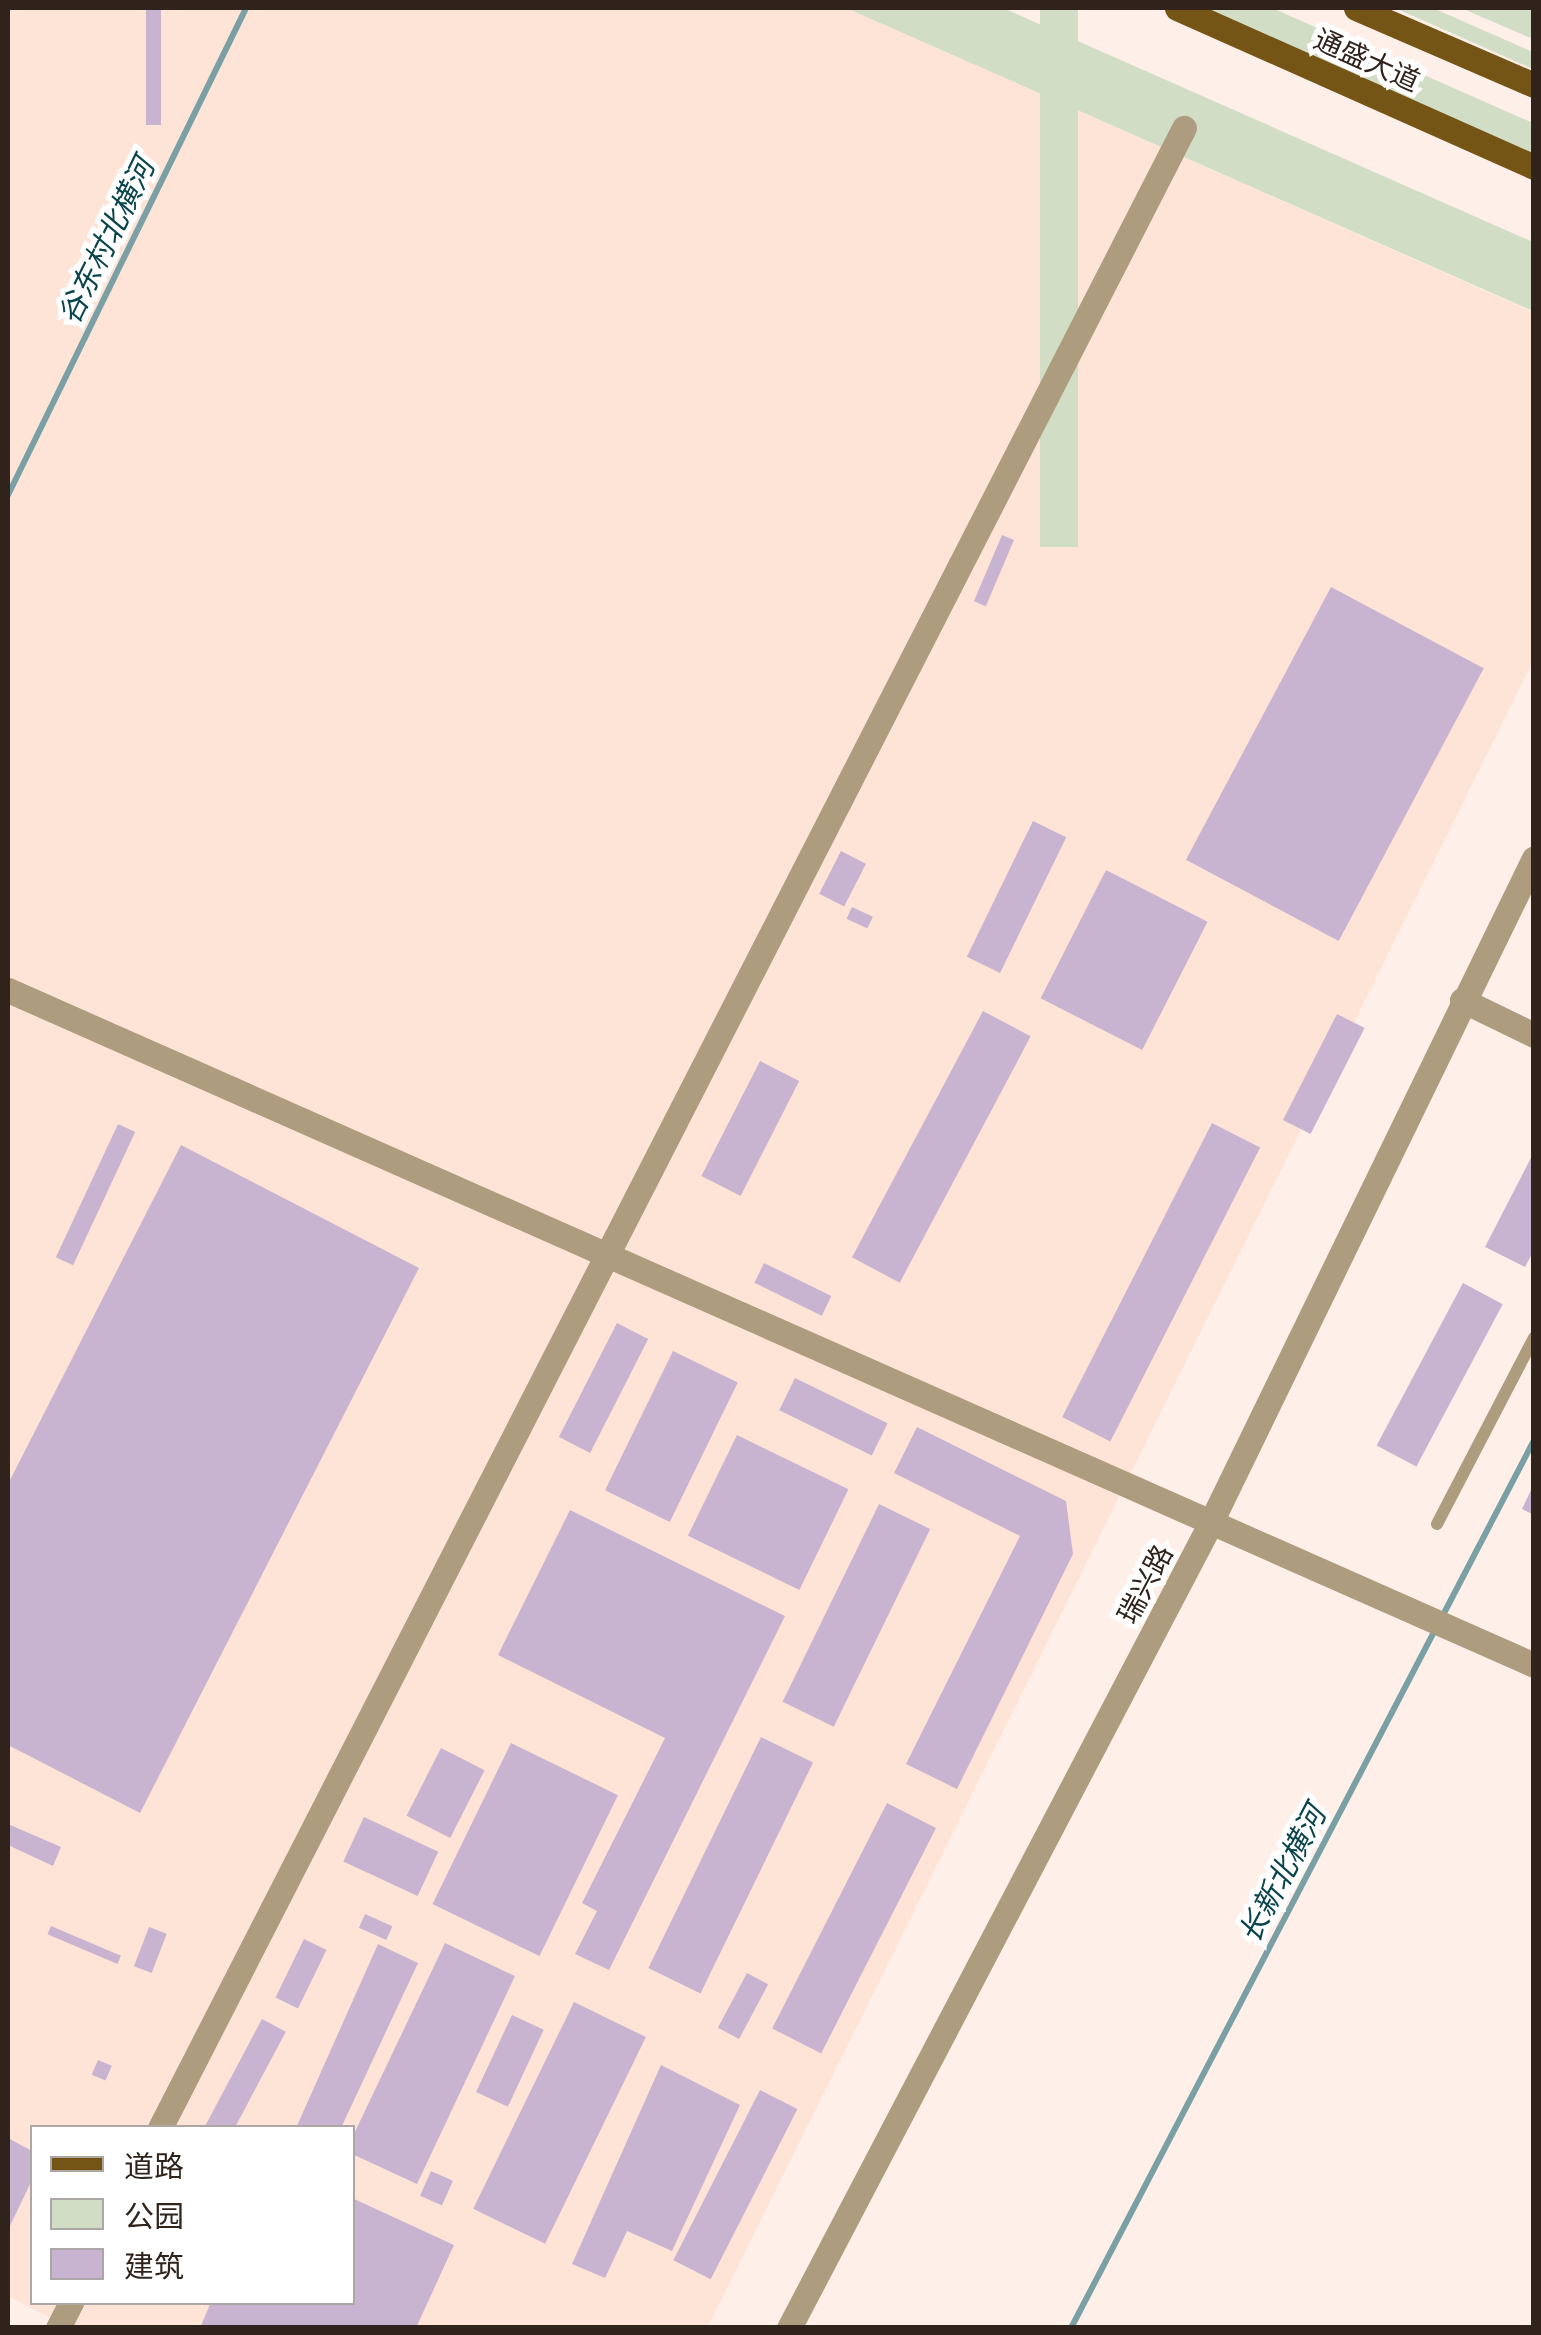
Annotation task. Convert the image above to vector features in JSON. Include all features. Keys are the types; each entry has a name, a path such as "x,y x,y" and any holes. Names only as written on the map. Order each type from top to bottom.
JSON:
{"main road":[{"name":"通盛大道","path":"1177,8 1534,167"},
{"name":"通盛大道","path":"1356,8 1534,85"}],"street":[{"path":"162,2125 1184,128"},
{"name":"瑞兴路","path":"789,2328 1211,1522 1534,858"},
{"path":"8,990 1534,1665"},
{"path":"1462,1000 1534,1035"},
{"path":"58,2328 70,2305"}],"lane":[{"path":"1437,1524 1534,1338"}],"shaded area":[{"path":"8,8 846,8 1533,312 1533,661 708,2327 70,2328 8,2296"}],"green space":[{"path":"846,8 1003,8 1533,242 1533,311"},
{"path":"1040,8 1078,8 1078,547 1040,547"},
{"path":"1203,8 1272,8 1533,123 1533,153"},
{"path":"1395,8 1433,8 1533,52 1533,69"},
{"path":"1461,8 1533,8 1533,39"}],"building":[{"path":"146,8 161,8 161,125 146,125"},
{"path":"1002,535 1014,540 986,606 974,601"},
{"path":"1331,587 1484,668 1339,941 1186,860"},
{"path":"1033,821 1066,837 1000,973 967,957"},
{"path":"841,851 866,864 844,906 819,894"},
{"path":"1106,870 1208,922 1142,1050 1041,998"},
{"path":"852,907 873,917 867,929 847,919"},
{"path":"983,1011 1031,1036 900,1283 852,1257"},
{"path":"1337,1014 1365,1028 1311,1134 1283,1120"},
{"path":"760,1061 799,1081 741,1196 701,1176"},
{"path":"1212,1123 1260,1148 1110,1442 1062,1417"},
{"path":"118,1124 135,1132 73,1265 56,1257"},
{"path":"181,1145 419,1268 140,1813 8,1745 8,1484"},
{"path":"1534,1152 1534,1250 1525,1267 1485,1247"},
{"path":"764,1263 831,1296 822,1316 754,1283"},
{"path":"1463,1283 1503,1304 1416,1467 1377,1445"},
{"path":"617,1323 648,1339 590,1453 559,1437"},
{"path":"673,1351 738,1383 670,1522 605,1490"},
{"path":"795,1378 888,1423 872,1456 779,1410"},
{"path":"917,1427 1066,1501 1073,1554 957,1789 906,1764 1020,1536 894,1473"},
{"path":"737,1435 848,1489 799,1590 688,1536"},
{"path":"1534,1484 1534,1515 1522,1509"},
{"path":"879,1504 930,1529 834,1727 783,1702"},
{"path":"570,1510 785,1616 609,1970 575,1954 597,1911 582,1903 665,1738 498,1655"},
{"path":"761,1737 813,1762 700,1993 648,1968"},
{"path":"511,1743 618,1795 539,1956 433,1904"},
{"path":"441,1748 485,1770 450,1838 406,1816"},
{"path":"887,1803 936,1828 821,2053 772,2028"},
{"path":"364,1817 438,1852 418,1896 343,1861"},
{"path":"8,1824 61,1847 53,1866 8,1845"},
{"path":"365,1914 392,1926 386,1940 359,1928"},
{"path":"51,1926 121,1956 117,1964 47,1934"},
{"path":"149,1927 167,1934 152,1973 134,1966"},
{"path":"304,1939 326,1950 298,2008 276,1997"},
{"path":"445,1943 515,1976 417,2184 355,2155 355,2132"},
{"path":"378,1944 418,1963 342,2125 297,2125"},
{"path":"747,1973 768,1984 739,2039 718,2028"},
{"path":"574,2002 646,2037 545,2244 473,2209"},
{"path":"512,2015 544,2030 508,2107 476,2092"},
{"path":"262,2019 286,2032 236,2125 206,2125"},
{"path":"98,2060 112,2066 106,2081 92,2075"},
{"path":"661,2065 740,2105 672,2251 627,2231 605,2278 572,2264"},
{"path":"760,2090 797,2109 711,2279 673,2260"},
{"path":"8,2138 30,2150 30,2184 8,2230"},
{"path":"431,2171 453,2181 442,2205 420,2196"},
{"path":"355,2199 454,2245 416,2328 200,2328 210,2305 355,2305"}],"waterway":[{"name":"谷东村北横河","path":"8,495 246,8"},
{"name":"长新北横河","path":"1442,1617 1534,1440"},
{"name":"长新北横河","path":"1071,2328 1436,1628"}]}
